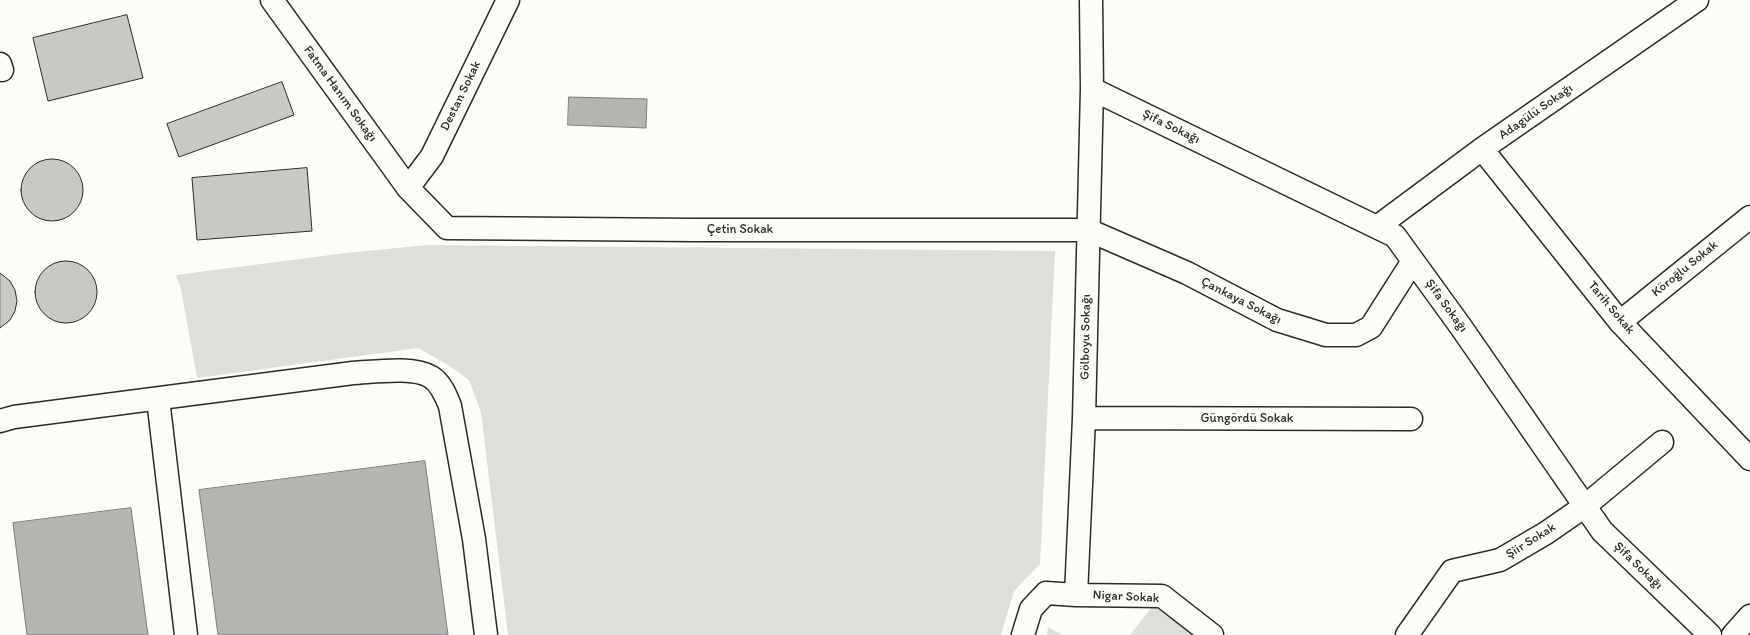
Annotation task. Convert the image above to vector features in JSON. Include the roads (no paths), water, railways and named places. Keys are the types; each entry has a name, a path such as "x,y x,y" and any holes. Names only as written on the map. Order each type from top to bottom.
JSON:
{"street":[{"name":"Fatma Hanım Sokağı","path":"272,0 408,188"},
{"name":"Destan Sokak","path":"408,188 432,156 508,0"},
{"name":"Gölboyu Sokağı","path":"1076,595 1084,418 1092,89 1091,0"},
{"name":"Adagülü Sokağı","path":"1377,227 1482,149 1697,0"},
{"name":"Şifa Sokağı","path":"1092,89 1394,236 1461,327 1602,531 1710,635"},
{"name":"Tarih Sokak","path":"1482,149 1620,322 1750,459"},
{"name":"Çetin Sokak","path":"408,188 447,228 694,230 1088,230"},
{"name":"Köroğlu Sokak","path":"1620,322 1750,217"},
{"name":"Çankaya Sokağı","path":"1088,230 1187,273 1277,320 1326,335 1356,335 1371,327 1413,261"},
{"path":"0,421 354,373 408,370 431,377 441,387 450,406 474,539 486,635"},
{"path":"158,399 186,635"},
{"name":"Güngördü Sokak","path":"1084,418 1411,419"},
{"name":"Şiir Sokak","path":"1407,635 1452,571 1500,560 1546,533 1585,506 1662,442"},
{"path":"1023,635 1031,609 1046,593 1076,595"},
{"name":"Nigar Sokak","path":"1076,595 1162,596 1212,635"},
{"path":"1733,635 1750,616"}]}
